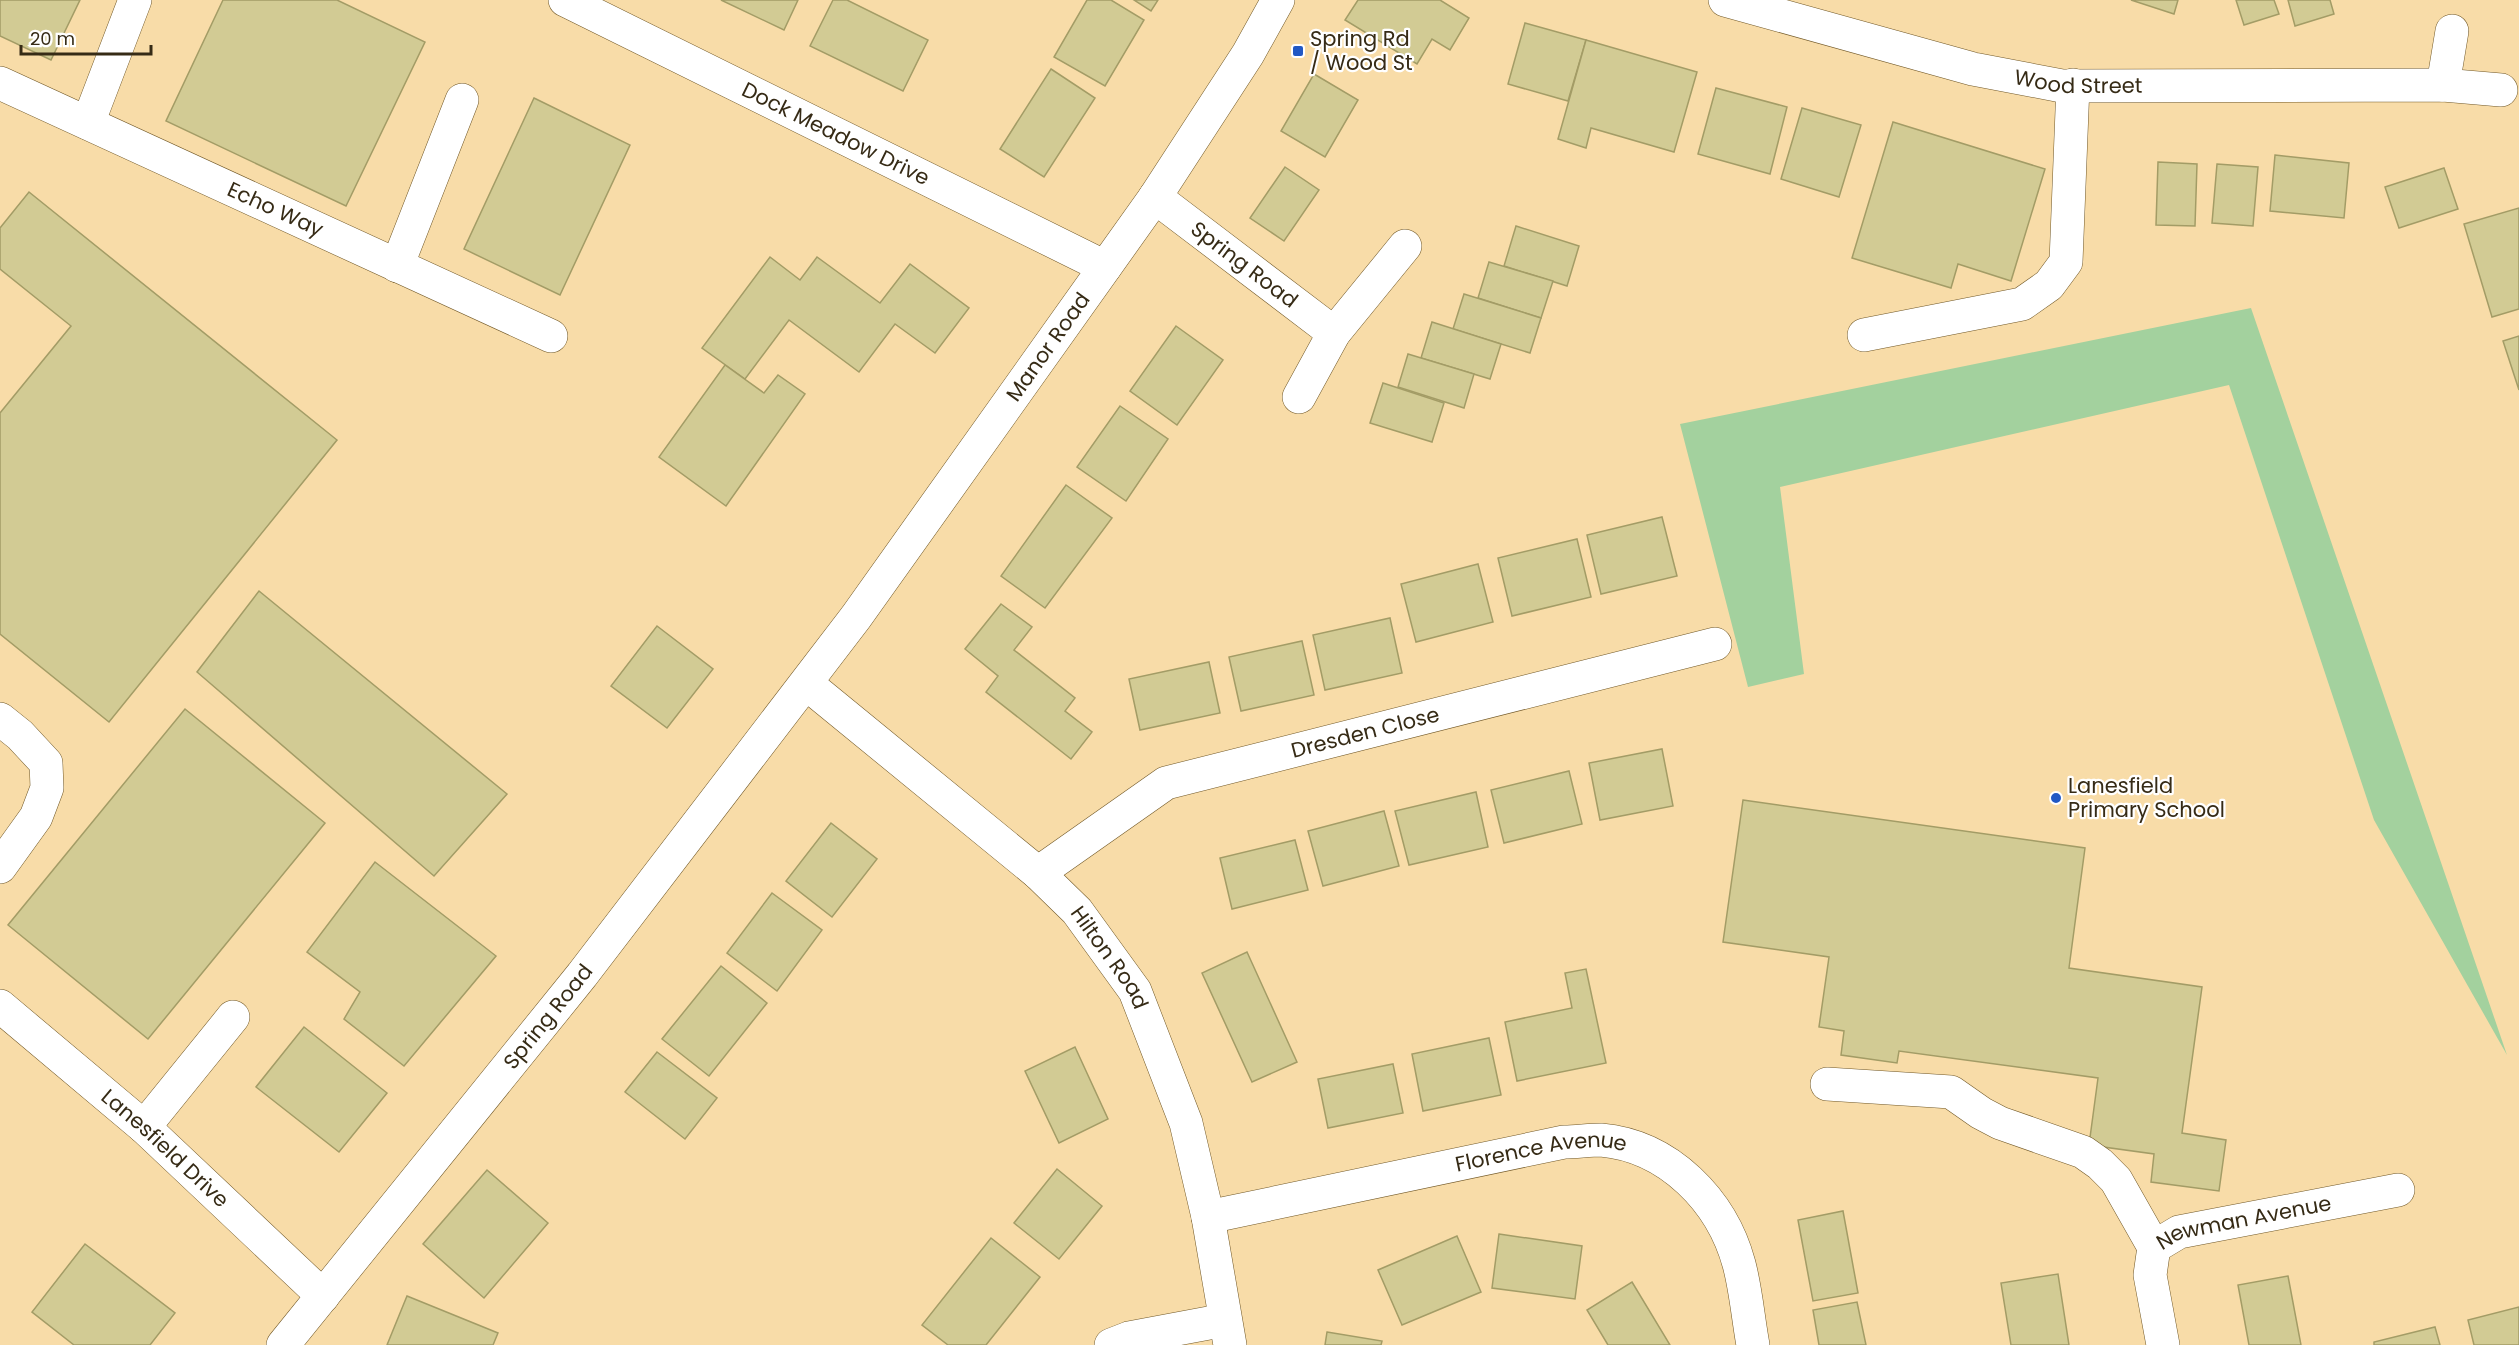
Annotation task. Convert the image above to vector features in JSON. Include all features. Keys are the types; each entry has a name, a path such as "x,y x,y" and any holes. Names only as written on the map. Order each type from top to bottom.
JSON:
{"street":[{"path":"88,123 135,0"},
{"name":"Dock Meadow Drive","path":"565,0 602,8 1105,267"},
{"name":"Manor Road","path":"807,684 1155,197 1248,54 1278,0"},
{"name":"Wood Street","path":"1725,0 1972,69 2052,84 2444,85 2501,90"},
{"path":"2444,85 2451,31"},
{"name":"Echo Way","path":"0,83 550,336"},
{"path":"1864,335 2022,304 2049,285 2066,262 2073,85"},
{"path":"397,266 462,100"},
{"name":"Spring Road","path":"1155,197 1334,333"},
{"path":"1299,397 1334,333 1405,246"},
{"name":"Dresden Close","path":"1038,873 1166,783 1715,644"},
{"name":"Spring Road","path":"283,1345 582,975 807,684"},
{"name":"Hilton Road","path":"807,684 1038,873 1077,911 1135,991 1186,1123 1208,1218 1228,1333"},
{"path":"0,719 20,735 46,763 47,788 36,817 0,867"},
{"name":"Lanesfield Drive","path":"0,1006 144,1127 323,1296"},
{"path":"144,1127 233,1017"},
{"path":"1827,1084 1951,1092 2000,1123 2083,1152 2116,1180 2154,1247"},
{"name":"Florence Avenue","path":"1208,1218 1564,1142 1602,1140 1638,1150 1672,1166 1697,1186 1717,1211 1739,1263 1753,1345"},
{"name":"Newman Avenue","path":"2163,1345 2150,1275 2154,1247 2179,1232 2398,1190"},
{"path":"1111,1345 1129,1338 1228,1333"}],"green space":[{"path":"2251,308 2507,1055 2374,820 2229,385 1780,487 1804,674 1748,687 1680,424"}],"building":[{"path":"0,0 80,0 51,60 0,36"},
{"path":"223,0 337,0 425,42 346,206 166,121"},
{"path":"721,0 798,0 784,30"},
{"path":"833,0 847,0 928,40 903,91 810,46"},
{"path":"1087,0 1111,0 1144,20 1105,86 1054,57"},
{"path":"1134,0 1158,0 1151,11"},
{"path":"1358,0 1440,0 1469,18 1450,50 1432,39 1417,64 1345,20"},
{"path":"2131,0 2178,0 2174,14"},
{"path":"2236,0 2274,0 2279,14 2244,25"},
{"path":"2288,0 2330,0 2334,14 2295,26"},
{"path":"1525,23 1586,40 1568,101 1508,84"},
{"path":"1586,40 1697,72 1674,152 1591,128 1586,148 1558,139"},
{"path":"1051,69 1095,98 1044,177 1000,149"},
{"path":"1314,74 1358,100 1325,157 1281,131"},
{"path":"1716,88 1787,107 1770,174 1698,154"},
{"path":"534,98 630,145 560,295 464,249"},
{"path":"1802,108 1861,125 1839,197 1781,179"},
{"path":"1893,122 2045,169 2011,281 1958,264 1951,288 1852,258"},
{"path":"2275,155 2349,163 2344,218 2270,211"},
{"path":"2158,162 2197,164 2195,226 2156,225"},
{"path":"2217,164 2258,167 2253,226 2212,223"},
{"path":"1285,167 1319,190 1284,241 1250,218"},
{"path":"2444,168 2458,209 2399,228 2385,187"},
{"path":"29,192 337,440 109,722 0,634 0,413 71,326 0,269 0,228"},
{"path":"2519,208 2519,309 2492,317 2464,224"},
{"path":"1516,226 1579,246 1567,286 1504,266"},
{"path":"770,257 800,280 817,257 880,303 910,264 969,308 935,353 895,324 859,372 789,320 745,379 702,348"},
{"path":"1489,262 1553,281 1541,318 1478,298"},
{"path":"1464,294 1541,318 1530,353 1453,329"},
{"path":"1432,322 1501,344 1490,379 1421,358"},
{"path":"1176,326 1223,360 1177,425 1130,391"},
{"path":"2519,336 2519,390 2503,341"},
{"path":"1408,354 1474,374 1464,408 1398,387"},
{"path":"725,365 764,393 778,375 805,394 726,506 659,457"},
{"path":"1383,383 1444,403 1432,442 1370,423"},
{"path":"1120,406 1168,439 1126,501 1077,467"},
{"path":"1066,485 1112,518 1045,608 1001,576"},
{"path":"1662,517 1677,576 1601,594 1587,535"},
{"path":"1577,539 1591,597 1512,616 1498,558"},
{"path":"1478,564 1493,622 1416,642 1401,584"},
{"path":"259,591 507,794 434,876 197,672"},
{"path":"1001,604 1032,627 1014,650 1075,698 1065,711 1092,732 1071,759 986,692 998,676 965,649"},
{"path":"1390,618 1402,673 1325,690 1313,635"},
{"path":"657,626 713,669 667,728 611,686"},
{"path":"1302,641 1314,695 1241,711 1229,657"},
{"path":"1209,662 1220,713 1140,730 1129,679"},
{"path":"185,709 325,823 148,1039 8,925"},
{"path":"1662,749 1673,806 1600,820 1589,763"},
{"path":"1569,771 1582,824 1504,843 1491,790"},
{"path":"1476,792 1488,847 1409,865 1395,811"},
{"path":"1743,800 2085,848 2069,968 2202,987 2182,1133 2226,1140 2219,1191 2151,1182 2154,1154 2089,1145 2098,1078 1899,1051 1897,1063 1841,1055 1844,1031 1819,1027 1829,957 1723,942"},
{"path":"1384,811 1399,866 1323,886 1308,831"},
{"path":"831,823 877,859 832,917 786,881"},
{"path":"1295,840 1308,890 1232,909 1220,858"},
{"path":"375,862 496,956 404,1066 344,1019 360,992 307,952"},
{"path":"772,893 822,930 777,991 727,953"},
{"path":"1247,952 1297,1062 1252,1082 1202,973"},
{"path":"721,966 767,1003 709,1076 662,1039"},
{"path":"1586,969 1606,1063 1517,1081 1505,1022 1572,1008 1565,973"},
{"path":"304,1027 387,1093 339,1152 256,1087"},
{"path":"1489,1038 1501,1095 1423,1111 1412,1054"},
{"path":"1075,1047 1108,1119 1059,1143 1025,1071"},
{"path":"657,1052 717,1098 685,1139 625,1092"},
{"path":"1393,1064 1403,1113 1328,1128 1318,1079"},
{"path":"1057,1169 1102,1206 1059,1259 1014,1223"},
{"path":"487,1170 548,1223 484,1298 423,1244"},
{"path":"1843,1211 1858,1293 1813,1301 1798,1220"},
{"path":"1499,1234 1582,1246 1575,1299 1492,1288"},
{"path":"1457,1236 1481,1292 1402,1325 1378,1270"},
{"path":"991,1238 1040,1277 986,1345 948,1345 922,1325"},
{"path":"85,1244 175,1313 150,1345 74,1345 32,1312"},
{"path":"2058,1274 2069,1345 2011,1345 2001,1283"},
{"path":"2288,1276 2301,1345 2249,1345 2238,1285"},
{"path":"1632,1282 1670,1345 1608,1345 1587,1310"},
{"path":"407,1296 498,1333 493,1345 387,1345"},
{"path":"1857,1302 1866,1345 1819,1345 1813,1310"},
{"path":"2519,1307 2519,1345 2474,1345 2468,1320"},
{"path":"2435,1327 2440,1345 2374,1345 2374,1342"},
{"path":"1327,1332 1382,1341 1381,1345 1325,1345"}],"place":[{"name":"Spring Rd / Wood St","path":"1298,51"},
{"name":"Lanesfield Primary School","path":"2056,798"}]}
